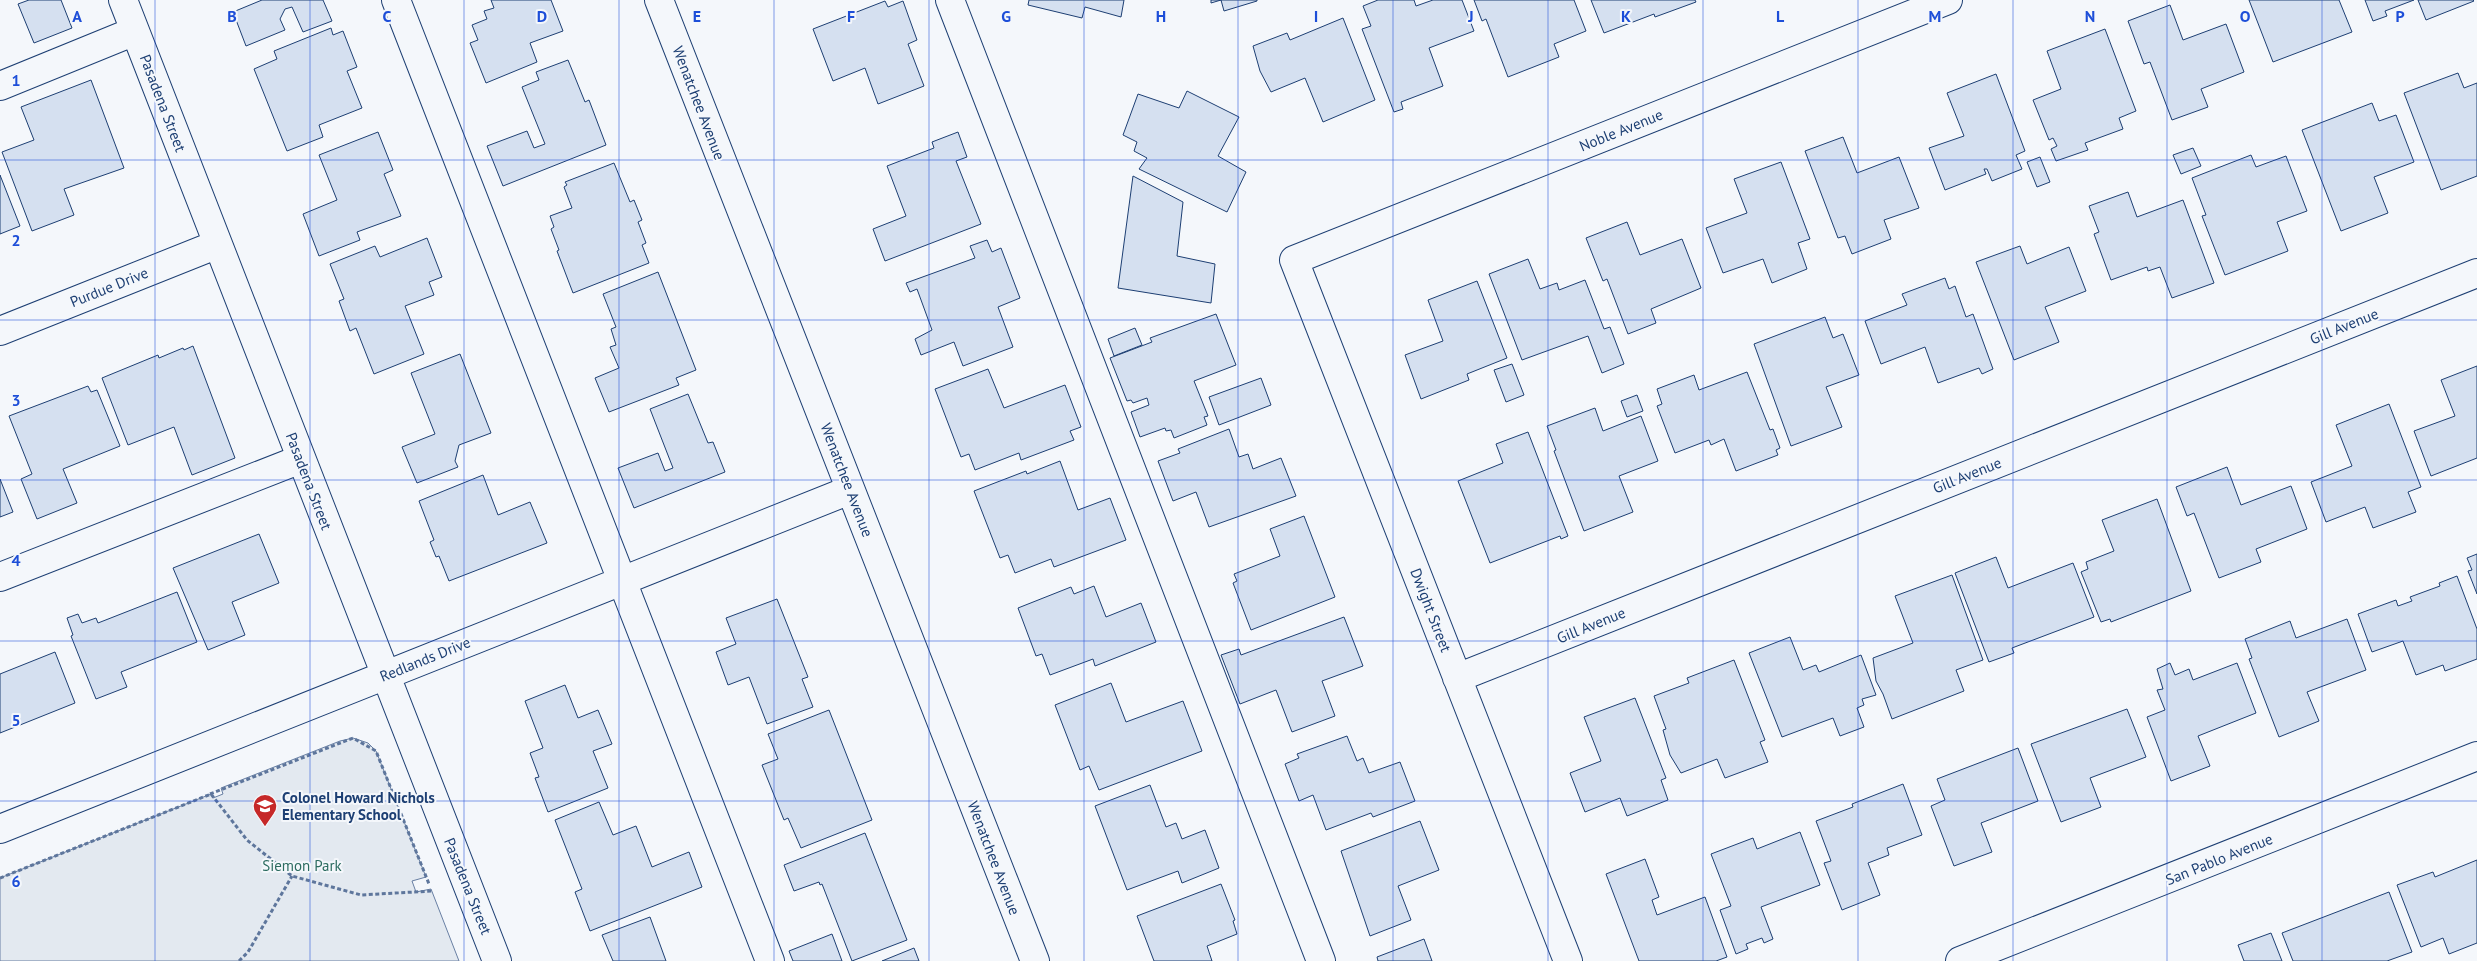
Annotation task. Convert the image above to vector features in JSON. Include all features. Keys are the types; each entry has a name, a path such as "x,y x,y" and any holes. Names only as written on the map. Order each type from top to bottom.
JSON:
{"street":[{"name":"Pasadena Street","path":"123,0 384,675 497,961"},
{"path":"396,0 770,961"},
{"name":"Wenatchee Avenue","path":"658,0 1035,961"},
{"path":"950,0 1322,961"},
{"name":"Noble Avenue","path":"1294,260 1948,0"},
{"path":"0,86 135,31"},
{"name":"Purdue Drive","path":"0,331 218,244"},
{"name":"Dwight Street","path":"1294,260 1568,961"},
{"name":"Gill Avenue","path":"1457,678 2477,273"},
{"path":"0,577 301,459"},
{"name":"Redlands Drive","path":"0,829 850,490"},
{"name":"San Pablo Avenue","path":"1960,961 2477,756"}],"path":[{"path":"0,878 353,738 376,751 426,877"},
{"path":"211,794 247,840 292,876 361,895 431,889 435,898"},
{"path":"239,961 248,952 292,876"}],"green space":[{"name":"Siemon Park","path":"353,738 368,743 376,751 426,877 412,881 416,892 431,889 459,961 0,961 0,878 211,794 213,798 223,794 221,788 340,741"}],"building":[{"path":"29,0 61,0 72,28 34,43 18,4"},
{"path":"262,0 323,0 332,21 303,32 292,7 285,9 280,19 285,30 246,46 233,12"},
{"path":"491,0 551,0 563,31 530,43 537,62 486,83 470,43 478,40 472,25 487,19 484,11 494,8"},
{"path":"1029,0 1124,0 1121,17 1085,7 1082,18 1028,5"},
{"path":"1221,0 1257,0 1257,1 1224,11"},
{"path":"1378,0 1414,0 1416,6 1433,0 1462,0 1474,31 1429,48 1443,86 1401,102 1403,109 1394,112 1362,29 1371,26 1363,6"},
{"path":"1474,0 1574,0 1586,31 1554,44 1559,57 1508,77 1486,19 1482,21"},
{"path":"1591,0 1695,0 1696,2 1655,17 1654,14 1604,33"},
{"path":"2249,0 2339,0 2352,32 2273,62"},
{"path":"2365,0 2414,0 2385,11 2387,16 2373,21"},
{"path":"2418,0 2473,0 2474,1 2426,20"},
{"path":"885,1 888,7 903,1 917,40 908,44 924,86 878,104 865,68 833,81 813,29"},
{"path":"2170,5 2183,40 2226,24 2244,72 2201,89 2208,107 2172,120 2150,62 2144,64 2128,21"},
{"path":"1343,18 1375,100 1323,122 1305,78 1271,92 1260,71 1253,46 1287,33 1290,40"},
{"path":"331,28 333,35 343,31 357,67 347,71 362,108 319,125 323,137 287,151 254,69 277,59 274,51"},
{"path":"2105,29 2136,111 2119,118 2123,129 2085,143 2088,150 2056,161 2051,149 2057,146 2053,138 2049,140 2033,100 2061,89 2047,51"},
{"path":"568,60 585,102 589,100 606,145 503,186 487,146 527,131 534,148 545,144 522,87 539,80 536,72"},
{"path":"2458,73 2464,88 2477,83 2477,176 2441,190 2404,93"},
{"path":"1996,74 2025,151 2016,155 2022,169 1992,181 1987,169 1984,169 1986,174 1945,190 1929,148 1964,136 1947,93"},
{"path":"91,80 124,168 64,189 74,215 32,231 2,152 34,140 21,107"},
{"path":"1187,91 1239,117 1218,156 1246,172 1227,212 1139,169 1147,158 1134,151 1137,142 1123,135 1138,94 1179,108"},
{"path":"2372,103 2379,121 2396,115 2414,162 2374,177 2388,213 2341,231 2302,130"},
{"path":"378,132 393,170 384,174 401,216 357,232 360,240 319,256 303,214 337,200 319,155"},
{"path":"958,132 967,157 956,161 981,224 885,261 873,229 906,216 887,166 934,148 932,142"},
{"path":"1843,137 1857,173 1899,157 1919,208 1884,220 1891,239 1852,254 1845,236 1838,238 1805,151"},
{"path":"2193,148 2201,166 2181,174 2173,155"},
{"path":"2251,155 2256,167 2286,156 2307,211 2277,222 2288,251 2225,275 2202,216 2206,215 2192,178"},
{"path":"2040,157 2050,182 2037,187 2027,162"},
{"path":"1781,162 1810,239 1798,243 1807,269 1772,283 1763,259 1723,273 1706,228 1747,213 1734,179"},
{"path":"614,163 630,202 634,200 642,220 638,222 646,243 642,245 649,263 573,293 557,251 559,250 551,229 554,227 550,216 572,208 564,187 567,185 565,182"},
{"path":"0,175 20,226 0,234"},
{"path":"1133,176 1183,202 1177,256 1215,264 1211,303 1118,288"},
{"path":"2128,192 2137,217 2183,200 2214,283 2172,298 2160,267 2148,271 2147,267 2111,280 2094,234 2099,232 2089,206"},
{"path":"1627,222 1640,255 1682,239 1701,288 1651,309 1656,323 1628,334 1607,279 1603,281 1586,238"},
{"path":"427,238 442,277 429,282 434,295 405,306 424,354 374,374 356,328 350,331 339,301 344,299 330,264 375,246 380,257"},
{"path":"987,240 992,252 1001,248 1020,298 998,307 1013,347 963,366 954,342 921,355 915,339 932,330 917,289 910,292 906,283 975,258 970,246"},
{"path":"2020,246 2027,264 2069,247 2086,291 2045,307 2059,342 2014,360 1976,262"},
{"path":"1528,259 1540,289 1557,283 1559,290 1585,280 1604,329 1610,327 1624,364 1602,373 1588,336 1522,360 1489,274"},
{"path":"658,272 696,370 676,378 679,385 609,412 595,378 619,368 610,347 616,345 611,329 616,327 603,294"},
{"path":"1945,278 1949,289 1955,286 1966,317 1973,314 1993,369 1982,374 1979,368 1938,383 1925,347 1881,364 1865,321 1907,305 1902,294"},
{"path":"1477,281 1507,358 1467,374 1469,380 1421,399 1405,355 1443,341 1428,300"},
{"path":"1216,314 1236,365 1194,381 1208,416 1204,417 1207,425 1174,438 1171,430 1166,431 1165,428 1140,437 1131,412 1149,405 1147,398 1133,403 1131,400 1127,401 1110,358 1152,342 1150,338"},
{"path":"1825,317 1833,338 1843,334 1859,375 1826,387 1842,427 1791,446 1754,344"},
{"path":"1135,328 1142,345 1114,356 1108,339"},
{"path":"193,346 235,458 192,475 174,427 128,445 102,378 158,355 159,358"},
{"path":"460,354 491,433 459,445 455,461 458,467 417,483 402,447 435,434 411,373"},
{"path":"1512,364 1524,395 1506,402 1494,370"},
{"path":"2477,366 2477,458 2431,476 2414,431 2455,416 2441,380"},
{"path":"988,369 1004,408 1065,385 1081,427 1070,431 1074,440 1021,460 1019,453 975,470 969,454 961,457 935,389"},
{"path":"1747,372 1770,430 1773,429 1780,448 1776,450 1778,455 1736,471 1724,439 1711,445 1709,440 1675,453 1657,406 1662,404 1657,389 1694,375 1699,390"},
{"path":"1261,378 1271,405 1219,425 1209,397"},
{"path":"88,386 91,392 97,390 120,446 63,469 77,503 37,519 21,479 32,474 9,416"},
{"path":"688,394 708,443 713,442 725,472 634,508 618,468 658,453 665,471 673,468 650,409"},
{"path":"1637,395 1643,411 1627,417 1621,401"},
{"path":"2389,404 2421,487 2408,492 2416,512 2373,528 2365,507 2326,522 2311,482 2352,466 2336,425"},
{"path":"1595,408 1603,431 1641,416 1658,461 1619,476 1633,512 1584,531 1554,451 1556,450 1547,426"},
{"path":"1229,429 1239,457 1248,454 1253,469 1281,458 1296,496 1209,527 1196,492 1173,501 1158,461 1180,453 1178,449"},
{"path":"1528,432 1568,536 1561,539 1560,536 1490,563 1458,481 1503,463 1496,444"},
{"path":"1060,461 1078,510 1110,498 1126,540 1054,567 1051,559 1015,573 1008,555 1000,558 974,491 1026,471 1027,474"},
{"path":"2227,467 2241,505 2291,486 2307,529 2256,549 2261,562 2219,578 2194,513 2187,516 2176,487"},
{"path":"483,475 498,515 530,502 547,543 449,581 439,556 436,557 430,542 434,540 419,501"},
{"path":"0,479 13,512 0,517"},
{"path":"2157,499 2191,591 2111,622 2110,619 2101,622 2081,572 2088,569 2086,562 2114,551 2102,520"},
{"path":"1304,516 1335,597 1251,630 1233,583 1237,581 1234,574 1280,556 1270,529"},
{"path":"259,534 279,583 232,602 245,635 208,650 173,568"},
{"path":"2477,554 2477,594 2468,571 2472,570 2467,558"},
{"path":"1996,557 2008,588 2073,563 2094,617 2012,648 2014,653 1989,662 1955,573"},
{"path":"1952,575 1983,660 1956,670 1964,691 1892,719 1876,681 1873,658 1913,643 1895,596"},
{"path":"2457,576 2477,629 2477,659 2445,671 2443,665 2416,675 2403,641 2372,652 2358,614 2396,600 2398,606 2412,601 2410,597 2440,586 2439,583"},
{"path":"1094,586 1106,617 1141,603 1156,642 1095,666 1093,659 1050,675 1042,654 1036,656 1018,608 1071,587 1074,594"},
{"path":"177,592 197,642 121,672 127,687 96,699 71,636 73,635 67,618 78,614 82,623 96,618 98,623"},
{"path":"777,599 808,677 802,679 813,707 767,724 749,677 728,685 716,652 736,644 726,618"},
{"path":"1344,617 1363,666 1322,681 1335,716 1292,732 1276,690 1240,704 1221,655 1239,649 1241,655"},
{"path":"2347,619 2366,670 2307,692 2319,721 2279,737 2249,659 2252,658 2245,639 2290,621 2296,638"},
{"path":"1790,637 1803,670 1816,665 1819,672 1861,655 1876,695 1862,699 1864,705 1857,708 1864,727 1840,736 1833,718 1782,737 1749,653"},
{"path":"55,652 75,703 0,733 0,674"},
{"path":"1734,660 1765,740 1760,742 1768,762 1725,778 1717,759 1681,773 1670,755 1663,730 1666,729 1654,696 1689,683 1687,678"},
{"path":"2170,663 2175,675 2189,669 2193,680 2237,663 2256,713 2198,736 2210,766 2171,781 2147,717 2165,710 2157,690 2163,689 2157,669"},
{"path":"1111,683 1126,722 1183,701 1202,751 1099,790 1089,766 1080,770 1055,705"},
{"path":"565,685 578,718 598,710 612,744 593,751 608,788 548,812 535,778 539,777 530,753 543,748 525,701"},
{"path":"1635,698 1666,778 1661,780 1668,800 1627,816 1620,798 1585,812 1570,773 1601,761 1584,717"},
{"path":"2127,709 2146,757 2090,778 2101,807 2061,822 2031,744"},
{"path":"829,710 872,820 801,848 788,818 784,820 762,765 778,759 768,734"},
{"path":"1347,736 1357,761 1363,758 1369,773 1400,762 1415,801 1373,817 1371,813 1326,830 1313,795 1299,801 1285,764 1299,758 1297,754"},
{"path":"2018,748 2038,801 1981,823 1992,852 1954,866 1931,806 1945,800 1937,779"},
{"path":"1903,784 1922,835 1887,848 1889,855 1868,863 1880,895 1842,910 1824,863 1831,861 1816,821 1853,807 1852,804"},
{"path":"1150,785 1166,827 1176,823 1182,839 1205,830 1219,868 1182,883 1178,871 1127,890 1095,806"},
{"path":"599,802 613,835 636,826 652,867 689,852 702,887 590,931 575,892 582,889 555,820"},
{"path":"1420,821 1439,870 1398,886 1411,920 1370,936 1341,851"},
{"path":"1800,832 1820,885 1761,907 1773,939 1764,943 1762,938 1746,944 1748,949 1736,954 1720,910 1731,906 1711,854 1753,838 1757,849"},
{"path":"865,833 907,940 852,961 822,884 820,885 819,882 794,891 784,865"},
{"path":"1645,859 1659,897 1652,900 1657,915 1705,897 1727,957 1716,961 1639,961 1606,874"},
{"path":"2477,860 2477,943 2449,954 2443,938 2421,947 2397,885 2433,872 2435,877"},
{"path":"1221,884 1235,920 1233,921 1237,934 1207,946 1212,961 1154,961 1137,916"},
{"path":"2389,892 2412,952 2387,961 2293,961 2282,933"},
{"path":"650,917 666,961 613,961 602,935"},
{"path":"2271,933 2282,961 2244,961 2238,945"},
{"path":"832,934 842,961 793,961 789,951"},
{"path":"1424,939 1432,961 1378,961 1377,957"},
{"path":"914,948 919,961 882,961"}],"place":[{"name":"Colonel Howard Nichols Elementary School","path":"265,827"}]}
